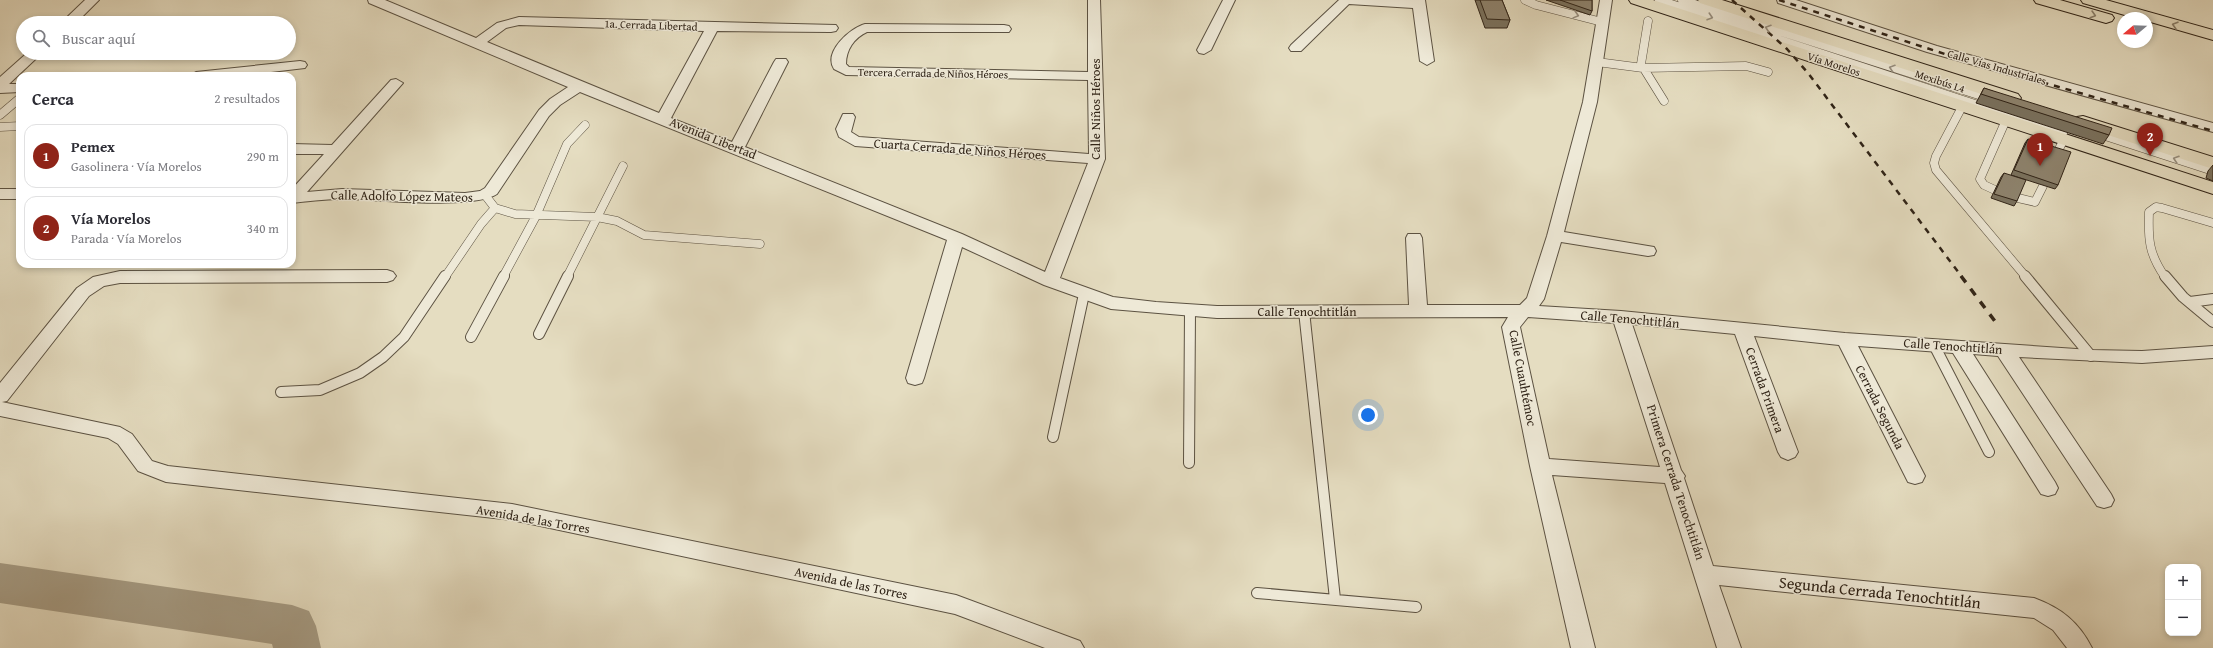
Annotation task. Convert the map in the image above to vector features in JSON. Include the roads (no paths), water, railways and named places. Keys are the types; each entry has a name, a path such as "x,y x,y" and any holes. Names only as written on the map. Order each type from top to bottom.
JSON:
{"main road":[{"name":"Vía Morelos","path":"1637,0 1963,105 2013,109"},
{"name":"Vía Morelos","path":"1706,0 2013,109 2060,146 2213,188"},
{"path":"2042,0 2117,21"},
{"path":"2089,0 2213,35"},
{"path":"2153,32 2213,49"},
{"path":"2073,122 2213,163"}],"street":[{"path":"76,16 93,0"},
{"name":"Avenida Libertad","path":"374,0 398,4 478,43 579,86 663,118 956,238 1050,281"},
{"name":"Calle Niños Héroes","path":"1050,281 1097,159 1094,0"},
{"path":"1204,50 1229,0"},
{"path":"1296,48 1347,0 1420,2 1427,60"},
{"name":"Calle Cuauhtémoc","path":"1583,648 1540,466 1511,327 1514,319 1535,299 1555,236 1590,102 1606,0"},
{"name":"Calle Vías Industriales","path":"1783,0 1932,49 2213,128"},
{"name":"1a. Cerrada Libertad","path":"478,43 498,26 507,22 519,21 713,27 831,28"},
{"path":"663,118 713,27"},
{"name":"Tercera Cerrada de Niños Héroes","path":"1004,29 865,28 857,31 847,39 838,61 839,66 846,70 852,71 1096,76"},
{"path":"0,85 27,60"},
{"path":"737,148 781,62"},
{"path":"233,72 300,65"},
{"path":"296,195 396,83"},
{"name":"Calle Adolfo López Mateos","path":"296,198 342,194 465,198 490,202 496,185 544,113 555,102 579,86"},
{"path":"0,89 16,88"},
{"name":"Cuarta Cerrada de Niños Héroes","path":"848,117 843,129 844,134 855,141 1097,159"},
{"path":"296,149 336,150"},
{"path":"1,195 16,194"},
{"path":"1555,236 1648,252"},
{"path":"915,378 956,238"},
{"path":"1414,238 1418,311"},
{"path":"0,396 83,292 99,281 108,278 387,276"},
{"name":"Calle Tenochtitlán","path":"1050,281 1084,294 1129,306 1190,311 1524,311 1622,317 1845,339 2091,356 2149,357 2213,352"},
{"name":"Primera Cerrada Tenochtitlán","path":"1622,317 1730,648"},
{"name":"Cerrada Primera","path":"1742,329 1788,452"},
{"name":"Cerrada Segunda","path":"1845,339 1915,476"},
{"path":"1959,346 2048,488"},
{"path":"2004,350 2104,500"},
{"name":"Avenida de las Torres","path":"0,409 113,432 124,439 145,466 166,474 512,512 956,605 1072,648"},
{"path":"1540,466 1675,476"},
{"name":"Segunda Cerrada Tenochtitlán","path":"1706,574 2034,608 2052,615 2070,631 2080,648"}],"lane":[{"path":"1525,0 1536,5 1602,22"},
{"name":"Mexibús L4","path":"1659,0 2213,183"},
{"name":"Mexibús L4","path":"1682,0 2013,109"},
{"path":"1648,21 1641,64 1664,100"},
{"path":"1596,62 1643,68 1746,66 1768,72"},
{"path":"0,115 16,101"},
{"path":"1963,105 1936,156 1934,163 1936,170 2091,356"},
{"path":"1995,190 1984,185 1980,179 2013,109"},
{"path":"2073,122 2213,171"},
{"path":"471,337 536,216 567,144 585,125"},
{"path":"0,127 16,126"},
{"path":"539,334 623,166"},
{"path":"2018,198 2032,202 2037,201 2043,186"},
{"path":"281,392 320,390 333,386 360,373 383,357 404,337 481,224 490,202 515,214 536,216 597,217 617,222 644,234 760,244"},
{"path":"2213,223 2162,208 2156,207 2149,212 2149,242 2158,266 2165,277 2213,322"},
{"path":"1053,437 1084,294"},
{"path":"2190,302 2213,299"},
{"path":"1189,464 1190,311"},
{"path":"1304,311 1335,599"},
{"path":"1934,345 1989,452"},
{"path":"1257,593 1416,606"}],"waterway":[{"path":"0,583 292,626 297,648"}],"railway":[{"path":"1732,0 1787,49 1808,73 1962,277"},
{"path":"1779,0 1954,57 2213,131"},
{"path":"1961,276 1997,324"}],"place":[{"name":"Vía Morelos","path":"2150,156"},
{"name":"Pemex","path":"2040,166"}]}
